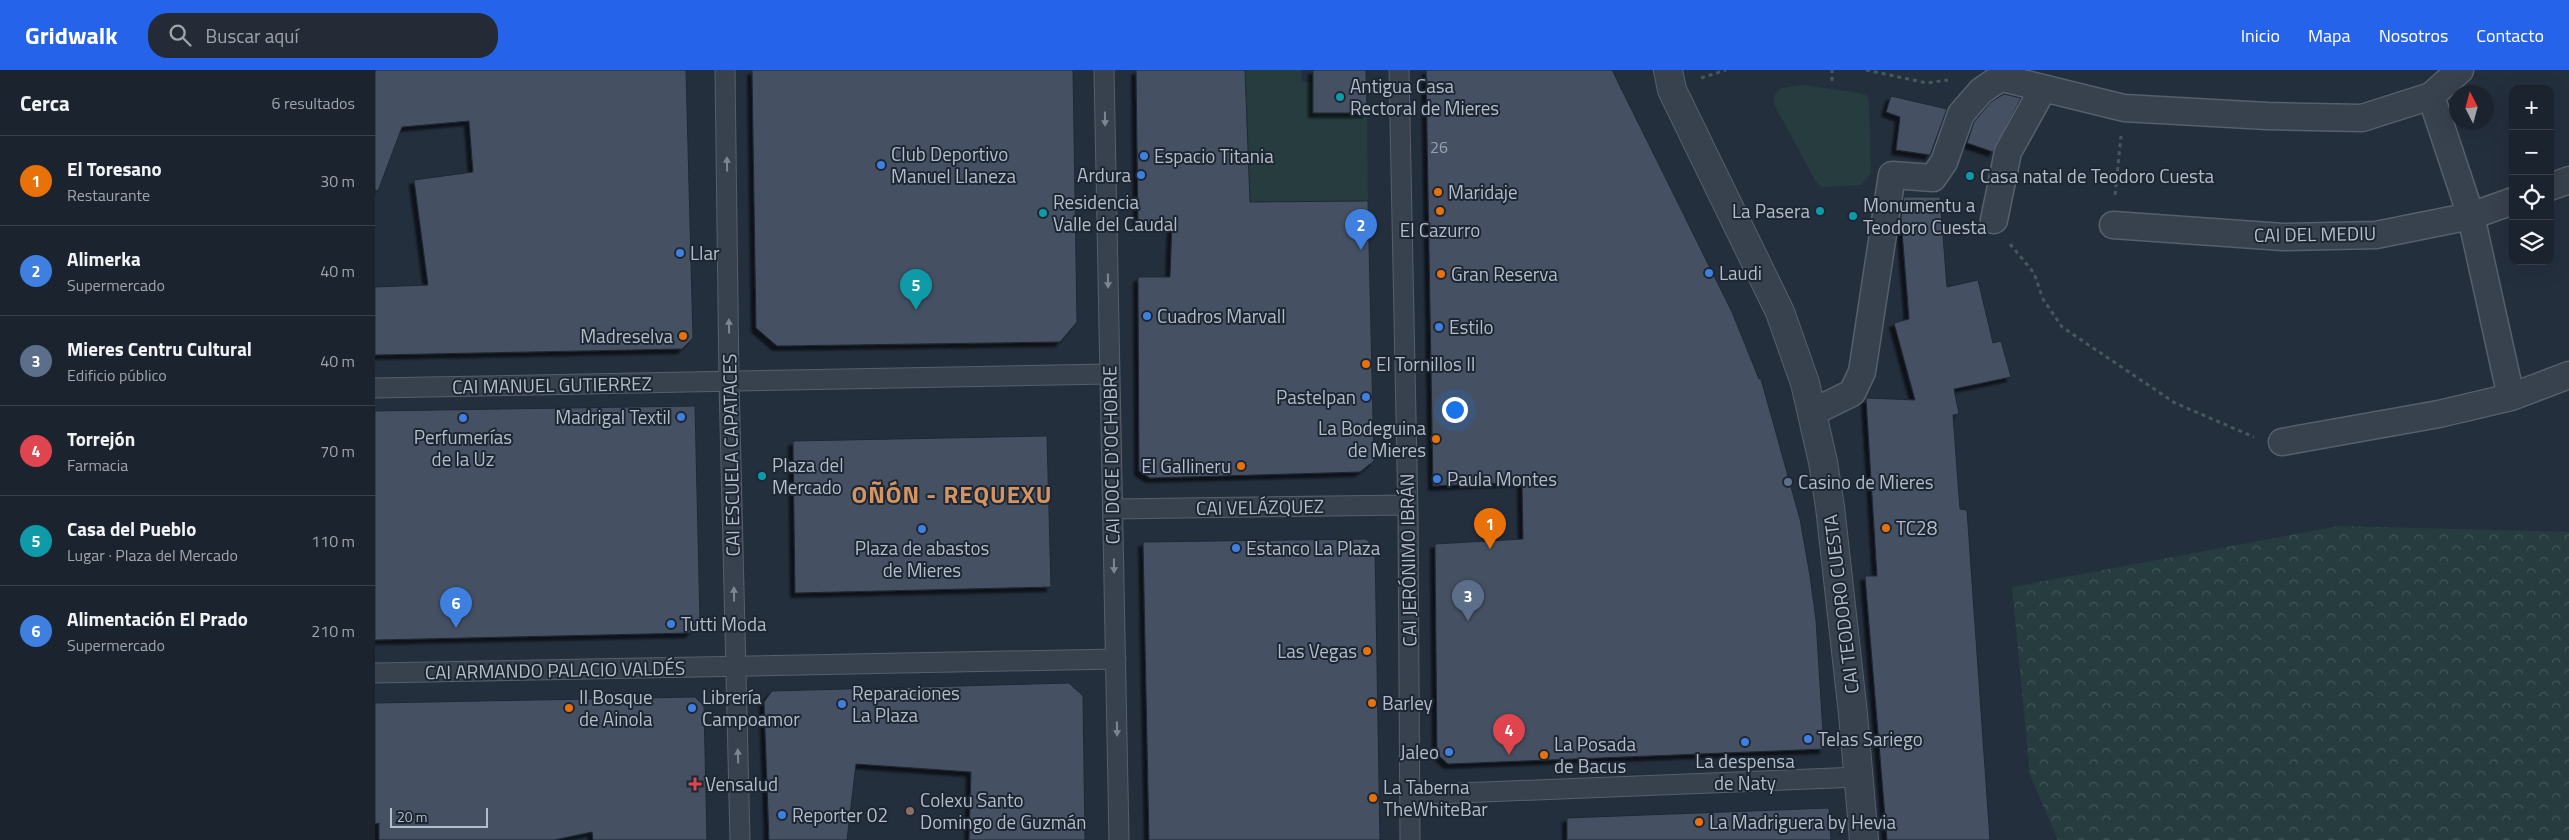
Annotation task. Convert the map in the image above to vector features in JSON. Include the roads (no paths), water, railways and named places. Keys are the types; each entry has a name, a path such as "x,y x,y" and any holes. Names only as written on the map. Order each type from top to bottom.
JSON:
{"street":[{"name":"CAI ESCUELA CAPATACES","path":"725,70 729,381 740,840"},
{"name":"CAI DOCE D'OCHOBRE","path":"1104,70 1119,840"},
{"name":"CAI JERÓNIMO IBRÁN","path":"1399,70 1407,505 1410,840"},
{"name":"CAI TEODORO CUESTA","path":"1668,70 1673,90 1780,312 1813,412 1830,507 1859,777 1863,840"},
{"path":"1813,412 1852,393 1862,372 1892,175 1933,178 1944,162 1961,114 1981,91 2007,74 2043,89 2123,108 2267,116 2362,118 2431,96 2460,70"},
{"path":"1994,220 2008,152 2043,89"},
{"path":"2431,96 2471,216 2511,397"},
{"path":"2554,186 2569,180"},
{"name":"CAI DEL MEDIU","path":"2113,225 2283,237 2376,235 2471,216 2509,202"},
{"path":"729,381 1109,374"},
{"path":"2282,442 2439,414 2511,397 2569,375"},
{"name":"CAI MANUEL GUTIERREZ","path":"375,388 729,381"},
{"name":"CAI VELÁZQUEZ","path":"1113,509 1407,505"},
{"path":"735,666 1116,659"},
{"name":"CAI ARMANDO PALACIO VALDÉS","path":"375,674 735,666"},
{"path":"1411,795 1859,777"}],"place":[{"name":"Antigua Casa Rectoral de Mieres","path":"1340,97"},
{"name":"Espacio Titania","path":"1144,156"},
{"name":"Club Deportivo Manuel Llaneza","path":"881,165"},
{"name":"Ardura","path":"1141,175"},
{"name":"Casa natal de Teodoro Cuesta","path":"1970,176"},
{"name":"Maridaje","path":"1438,192"},
{"name":"El Cazurro","path":"1440,211"},
{"name":"La Pasera","path":"1820,211"},
{"name":"Residencia Valle del Caudal","path":"1043,213"},
{"name":"Monumentu a Teodoro Cuesta","path":"1853,216"},
{"name":"Alimerka","path":"1361,250"},
{"name":"Llar","path":"680,253"},
{"name":"Laudi","path":"1709,273"},
{"name":"Gran Reserva","path":"1441,274"},
{"name":"Casa del Pueblo","path":"916,310"},
{"name":"Cuadros Marvall","path":"1147,316"},
{"name":"Estilo","path":"1439,327"},
{"name":"Madreselva","path":"683,336"},
{"name":"El Tornillos II","path":"1366,364"},
{"name":"Pastelpan","path":"1366,397"},
{"name":"Madrigal Textil","path":"681,417"},
{"name":"Perfumerías de la Uz","path":"463,418"},
{"name":"La Bodeguina de Mieres","path":"1436,439"},
{"name":"El Gallineru","path":"1241,466"},
{"name":"Plaza del Mercado","path":"762,476"},
{"name":"Paula Montes","path":"1437,479"},
{"name":"Casino de Mieres","path":"1788,482"},
{"name":"TC28","path":"1886,528"},
{"name":"Plaza de abastos de Mieres","path":"922,529"},
{"name":"Estanco La Plaza","path":"1236,548"},
{"name":"El Toresano","path":"1490,549"},
{"name":"Mieres Centru Cultural","path":"1468,621"},
{"name":"Tutti Moda","path":"671,624"},
{"name":"Alimentación El Prado","path":"456,628"},
{"name":"Las Vegas","path":"1367,651"},
{"name":"Barley","path":"1372,703"},
{"name":"Reparaciones La Plaza","path":"842,704"},
{"name":"Il Bosque de Ainola","path":"569,708"},
{"name":"Librería Campoamor","path":"692,708"},
{"name":"Telas Sariego","path":"1808,739"},
{"name":"La despensa de Naty","path":"1745,742"},
{"name":"Jaleo","path":"1449,752"},
{"name":"Torrejón","path":"1509,755"},
{"name":"La Posada de Bacus","path":"1544,755"},
{"name":"Vensalud","path":"695,784"},
{"name":"La Taberna TheWhiteBar","path":"1373,798"},
{"name":"Colexu Santo Domingo de Guzmán","path":"910,811"},
{"name":"Reporter 02","path":"782,815"},
{"name":"La Madriguera by Hevia","path":"1699,822"}],"district":[{"name":"OÑÓN - REQUEXU","path":"952,495"}]}
